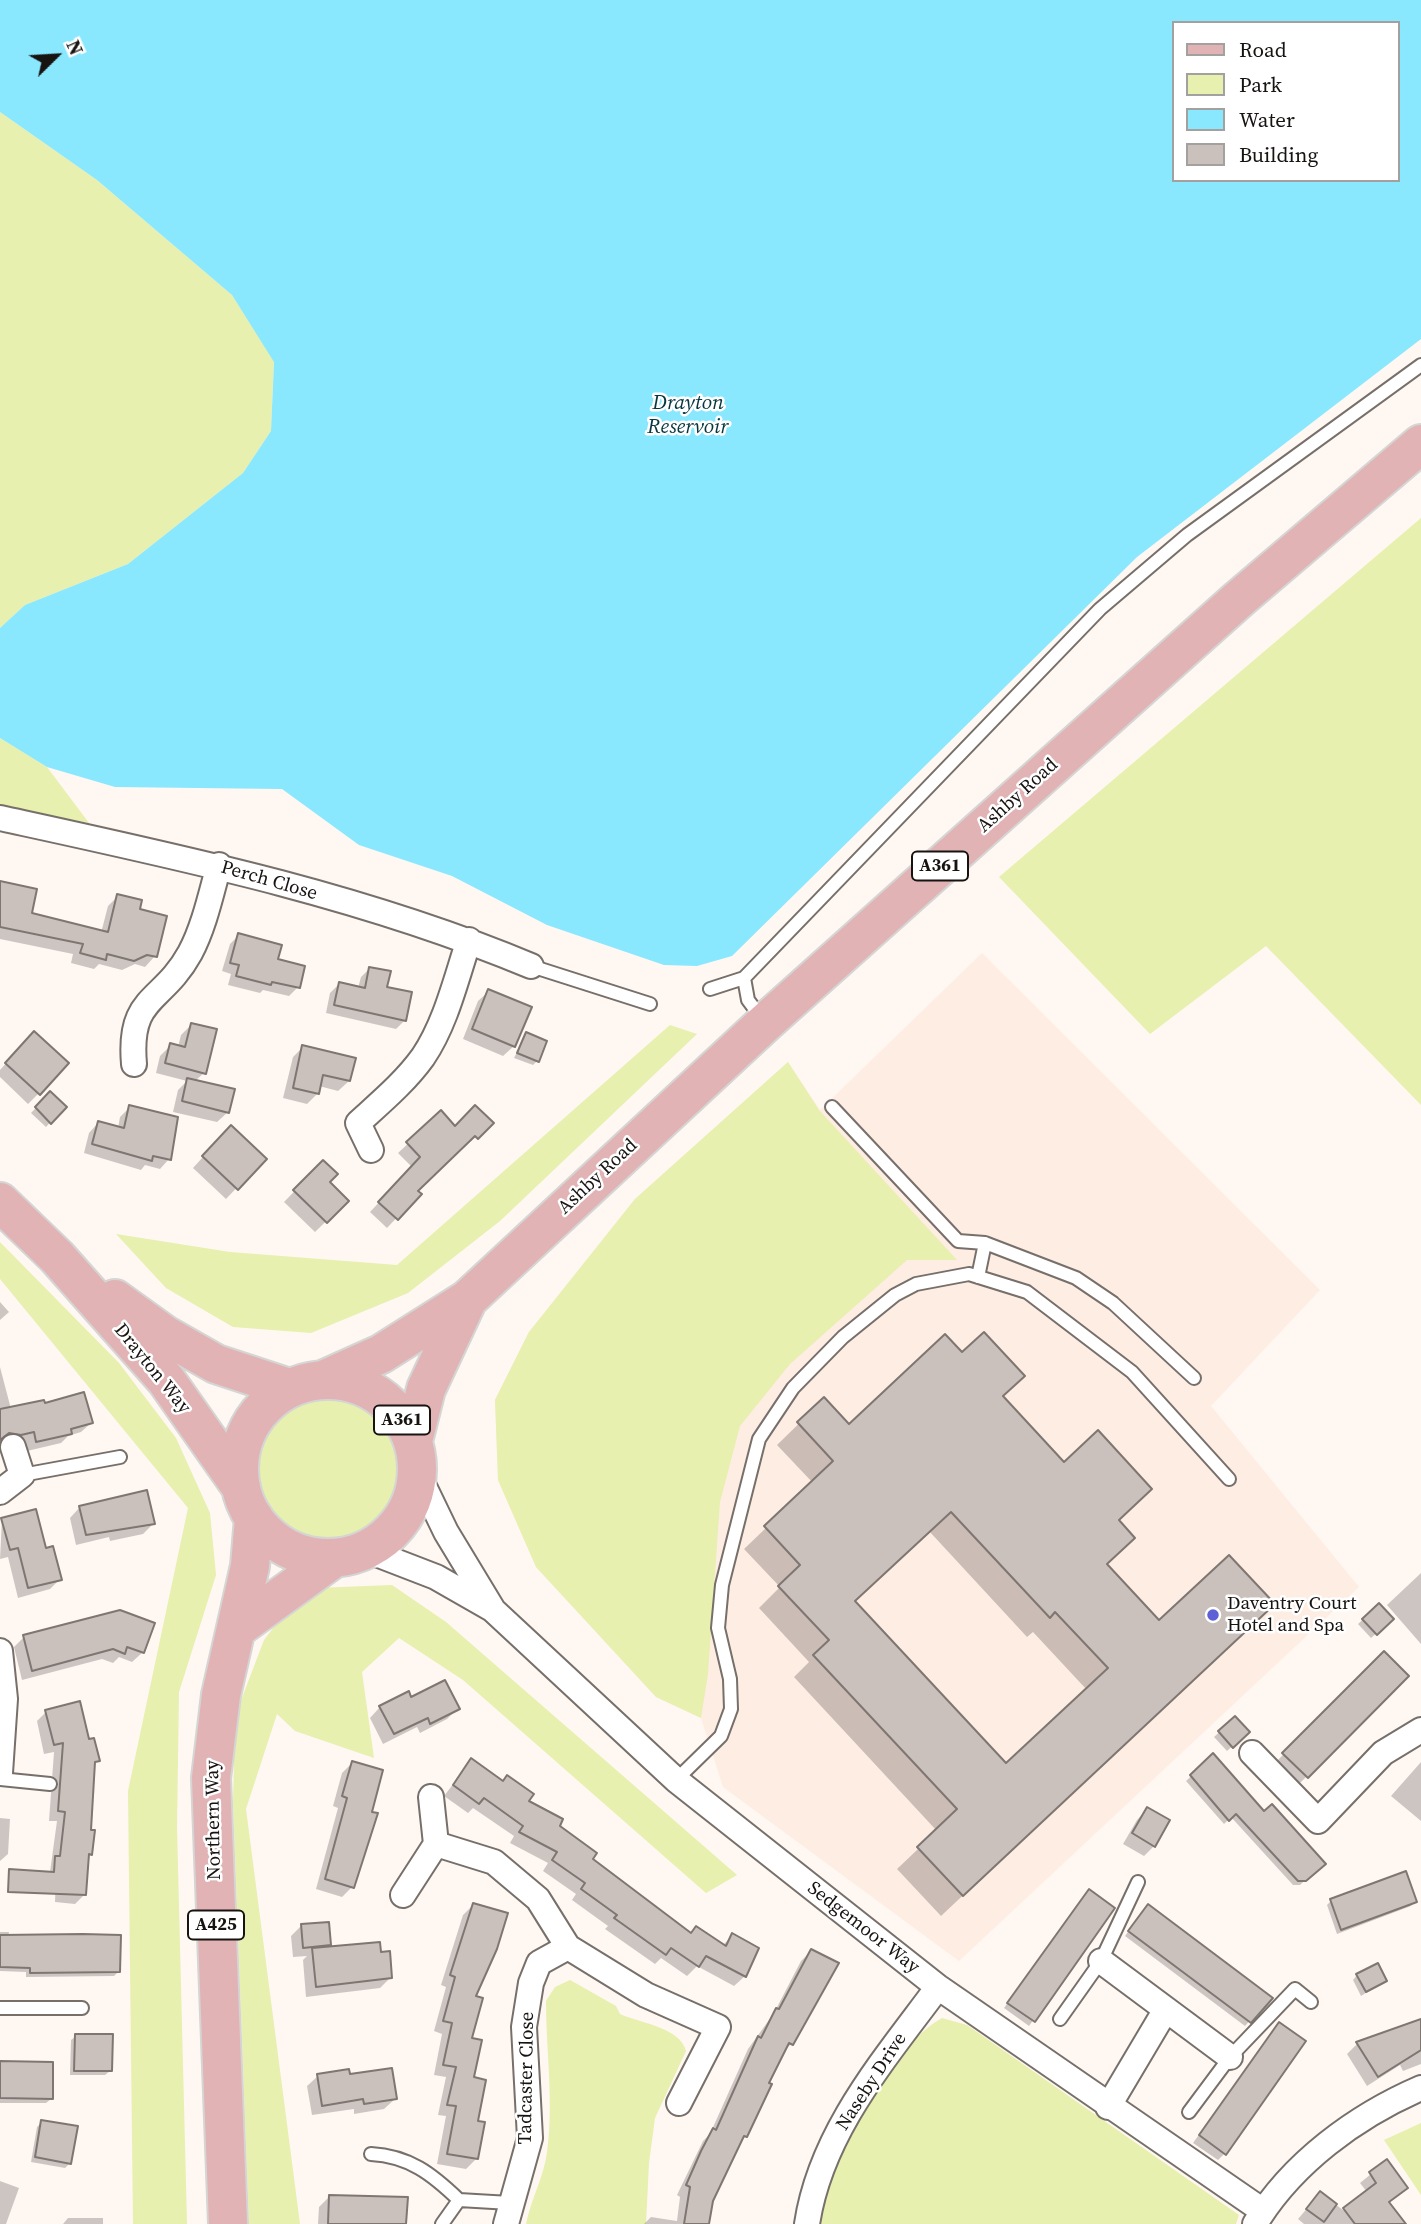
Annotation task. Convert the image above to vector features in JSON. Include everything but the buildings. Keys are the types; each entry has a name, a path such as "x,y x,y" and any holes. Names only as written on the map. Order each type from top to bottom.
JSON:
{"main road":[{"name":"Ashby Road","path":"306,1384 381,1354 468,1298 765,1023 1228,608 1421,444"},
{"name":"Drayton Way","path":"0,1202 57,1257 166,1380 247,1503"},
{"name":"Drayton Way","path":"57,1257 164,1335 216,1364 306,1384"},
{"name":"Ashby Road","path":"415,1458 426,1389 468,1298"},
{"name":"A361","path":"306,1384 362,1386 386,1401 405,1423 415,1458 410,1505 392,1532 350,1554 303,1555 275,1541 247,1503 240,1458 248,1429 265,1405 306,1384"},
{"name":"Northern Way","path":"228,2224 211,1778 214,1735 250,1566 247,1503"},
{"path":"236,1629 350,1554"}],"street":[{"name":"Perch Close","path":"0,818 219,865 469,940 531,966"},
{"path":"134,1065 131,1036 136,1019 190,953 219,865"},
{"path":"371,1150 358,1123 402,1082 424,1055 445,1012 469,940"},
{"path":"0,1492 22,1475 13,1447"},
{"name":"Sedgemoor Way","path":"415,1458 446,1532 492,1609"},
{"name":"Sedgemoor Way","path":"350,1554 436,1577 492,1609 676,1780 938,1987 1259,2217"},
{"path":"0,1651 5,1699 0,1773"},
{"path":"1252,1754 1318,1821 1383,1753 1421,1730"},
{"path":"403,1895 436,1844 431,1797"},
{"path":"436,1844 494,1862 538,1899 568,1947 646,1995 718,2027 679,2103"},
{"name":"Tadcaster Close","path":"508,2214 530,2138 524,2027 531,1983 539,1963 568,1947"},
{"path":"1101,1961 1230,2057"},
{"name":"Naseby Drive","path":"807,2224 810,2204 825,2161 847,2114 938,1987"},
{"path":"1108,2107 1165,2011"},
{"path":"1259,2217 1301,2166 1347,2129 1394,2099 1421,2088"}],"lane":[{"path":"710,989 744,978 1100,610 1188,535 1421,365"},
{"path":"531,966 650,1004"},
{"path":"744,978 748,1000 765,1023"},
{"path":"832,1107 958,1241 985,1243 1086,1284 1113,1303 1194,1378"},
{"path":"978,1277 985,1243"},
{"path":"676,1780 721,1736 731,1709 730,1679 718,1628 722,1585 759,1439 793,1388 843,1337 895,1295 916,1284 969,1274 1027,1292 1132,1372 1229,1479"},
{"path":"22,1475 120,1457"},
{"path":"0,1779 50,1784"},
{"path":"1060,2019 1101,1961 1138,1882"},
{"path":"1189,2112 1230,2057 1295,1989 1311,2002"},
{"path":"0,2008 82,2008"},
{"path":"371,2154 392,2155 417,2165 459,2200 508,2214"},
{"path":"442,2224 459,2200"}],"shaded area":[{"path":"982,953 1320,1290 1211,1406 1359,1587 959,1961 723,1787 701,1718 656,1697 536,1567 498,1480 495,1400 529,1332 635,1199 788,1062 820,1110"}],"green space":[{"path":"0,112 97,180 232,295 274,361 271,431 243,473 128,564 25,605 0,628"},
{"path":"1421,518 1421,1105 1266,946 1150,1034 999,877"},
{"path":"0,738 47,767 89,823 0,806"},
{"path":"670,1025 697,1034 500,1221 408,1293 311,1333 233,1327 166,1288 116,1234 230,1252 397,1265"},
{"path":"788,1062 819,1110 957,1260 907,1260 790,1364 740,1426 720,1502 708,1674 701,1718 656,1697 536,1567 498,1480 495,1400 529,1332 635,1199"},
{"path":"0,1242 119,1363 176,1438 210,1513 216,1575 179,1692 177,1827 187,2224 133,2224 128,1791 188,1508 0,1279"},
{"path":"328,1398 355,1403 377,1419 393,1441 398,1468 393,1495 377,1517 355,1533 328,1538 301,1533 279,1517 263,1495 258,1468 263,1441 279,1419 301,1403"},
{"path":"392,1585 446,1622 737,1875 706,1893 463,1680 399,1638 362,1672 374,1758 295,1731 277,1714 246,1809 300,2224 249,2224 233,1802 235,1716 264,1640 280,1619 316,1588"},
{"path":"570,1980 616,2006 620,2014 668,2032 683,2043 686,2051 655,2118 649,2163 646,2224 526,2224 543,2170 549,2133 546,2001 555,1987"},
{"path":"942,2018 967,2025 1239,2215 1236,2224 818,2224 836,2159 871,2096 911,2043"},
{"path":"1421,2123 1421,2195 1384,2140"}],"water":[{"name":"Drayton Reservoir","path":"0,0 1421,0 1421,339 1137,557 732,956 697,966 664,965 547,925 452,876 359,845 282,789 115,787 47,767 0,738 0,628 25,605 128,564 243,473 271,431 274,362 232,295 97,180 0,112"}],"place":[{"name":"Daventry Court Hotel and Spa","path":"1213,1615"}]}
